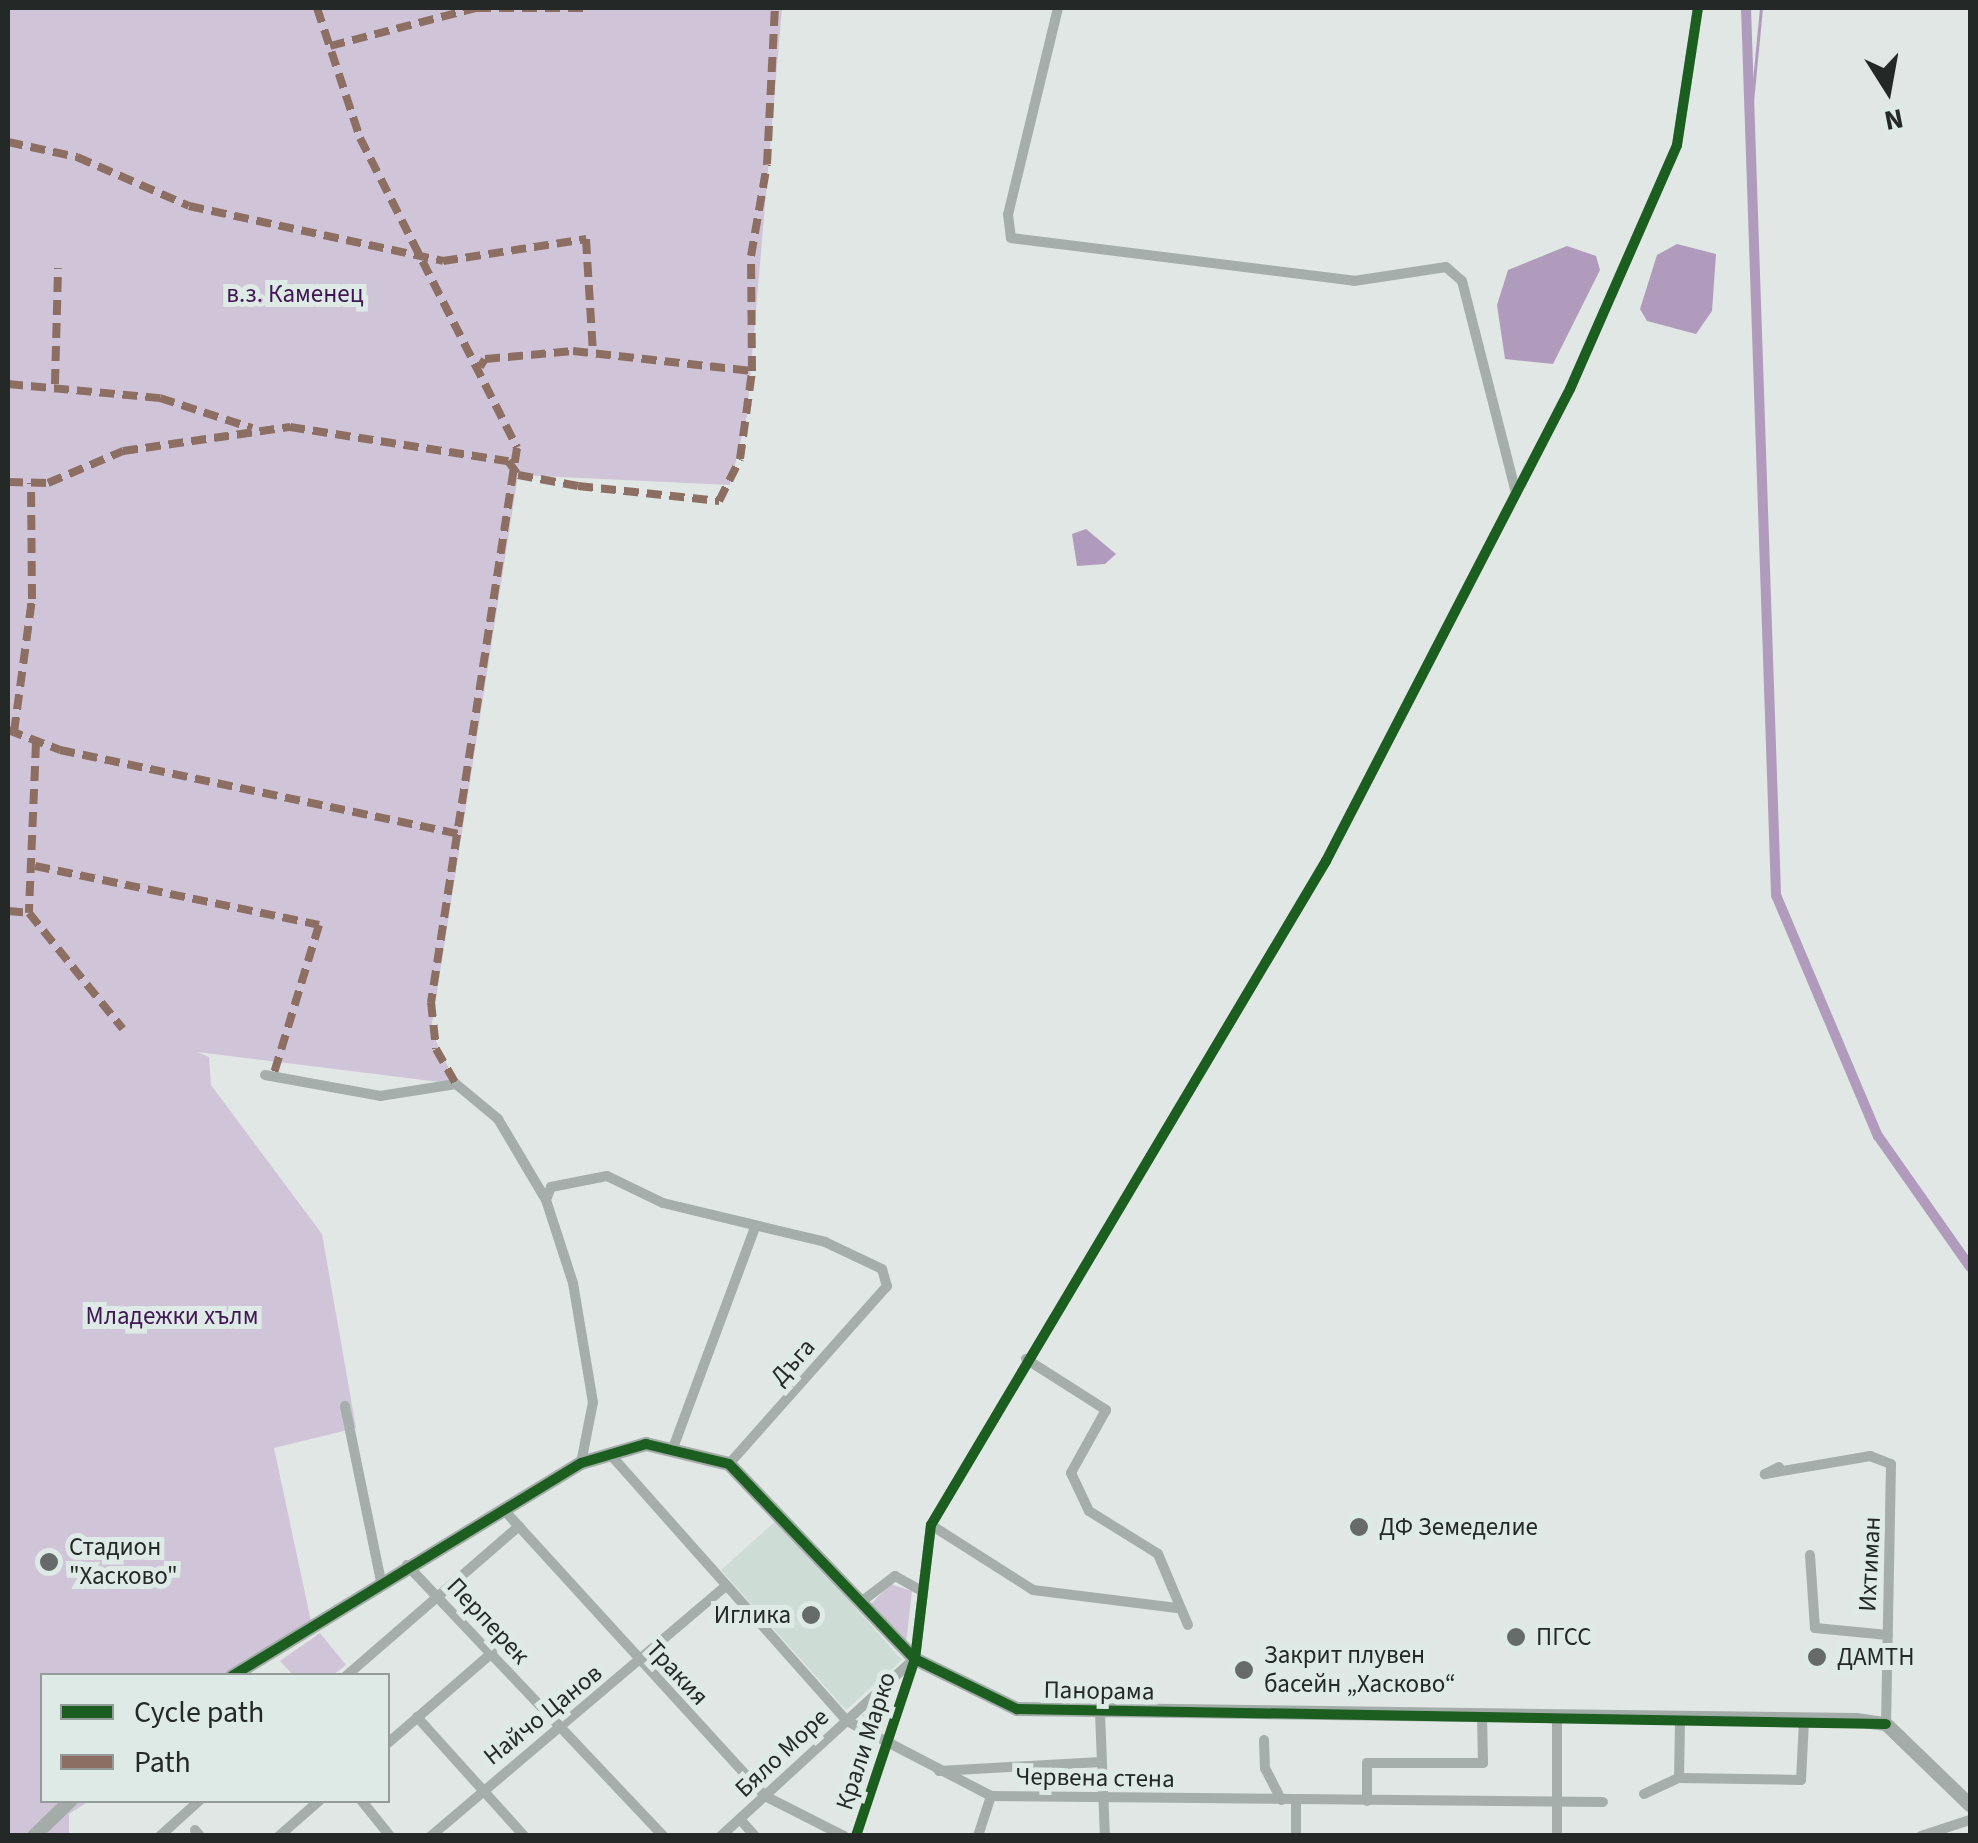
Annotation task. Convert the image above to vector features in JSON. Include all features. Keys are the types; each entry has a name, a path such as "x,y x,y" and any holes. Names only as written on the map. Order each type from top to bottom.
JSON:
{"street":[{"path":"1058,8 1008,214 1011,238 1354,281 1446,266 1462,281 1516,494"},
{"path":"1178,1609 1166,1600 1033,1590 931,1525 1026,1359 1224,1041 1516,494 1677,145 1698,8"},
{"path":"265,1074 380,1096 456,1084 498,1119 546,1200 590,1368 581,1462"},
{"path":"546,1200 551,1187 598,1174 754,1230 673,1448"},
{"name":"Дъга","path":"728,1464 887,1286 882,1268 824,1242 754,1230"},
{"path":"1026,1359 1106,1410 1070,1474 1089,1511 1158,1554 1188,1625"},
{"path":"345,1406 381,1582"},
{"name":"Панорама","path":"237,1673 581,1462 606,1450 673,1448 728,1464 915,1659 1018,1709 1100,1714 1482,1715 1886,1724"},
{"name":"Червена стена","path":"606,1450 847,1721 883,1744 990,1796 1604,1802"},
{"name":"Ихтиман","path":"1779,1467 1870,1456 1890,1464 1886,1724"},
{"name":"Тракия","path":"503,1509 765,1796 844,1836"},
{"name":"Крали Марко","path":"856,1836 883,1744 915,1659 931,1525"},
{"path":"349,1673 519,1526"},
{"path":"1810,1555 1815,1628 1888,1635"},
{"name":"Перперек","path":"408,1565 663,1836"},
{"path":"861,1602 895,1576 922,1591"},
{"name":"Найчо Цанов","path":"431,1836 480,1791 640,1663 725,1587"},
{"path":"390,1741 492,1652"},
{"name":"Бяло Море","path":"721,1836 915,1659"},
{"path":"1100,1714 1104,1836"},
{"path":"1367,1801 1367,1763 1483,1763 1482,1715"},
{"path":"1556,1836 1557,1716"},
{"path":"417,1718 524,1836"},
{"path":"1679,1778 1680,1718"},
{"path":"1644,1794 1679,1778 1801,1780 1804,1721"},
{"path":"1886,1724 1970,1805"},
{"path":"1264,1740 1265,1768 1281,1800"},
{"path":"939,1771 1101,1762"},
{"path":"978,1836 990,1796"},
{"path":"1296,1800 1296,1836"},
{"path":"34,1836 67,1803"},
{"path":"160,1836 197,1803"},
{"path":"280,1836 317,1803"},
{"path":"363,1803 390,1836"},
{"path":"740,1819 755,1836"},
{"path":"1921,1836 1970,1820"}],"shaded area":[{"path":"1677,244 1716,254 1712,311 1696,334 1647,321 1640,309 1657,255"},
{"path":"1567,246 1596,256 1600,270 1553,364 1505,359 1497,305 1508,270"},
{"path":"1086,529 1116,554 1105,564 1077,566 1072,534"},
{"name":"Иглика","path":"777,1520 902,1660 846,1710 721,1570"}],"green space":[{"name":"в.з. Каменец","path":"8,8 782,8 747,415 730,485 518,475 431,1030 456,1084 197,1052 209,1057 211,1085 322,1234 356,1428 274,1448 312,1626 251,1673 40,1673 40,1803 86,1803 69,1814 69,1835 8,1836"},
{"path":"890,1584 912,1591 906,1643 871,1604"},
{"path":"320,1633 346,1665 336,1673 291,1673 280,1661"},
{"path":"884,1694 892,1700 882,1734 857,1721"}],"waterway":[{"path":"1746,8 1776,895 1878,1136 1970,1267"},
{"path":"1751,112 1761,8"}],"marked path":[{"path":"317,8 360,138 517,448 431,1002 436,1049 456,1084"},
{"path":"330,46 476,8 585,8"},
{"path":"8,482 48,483 123,451 290,427 508,461 518,475 578,486 719,501 740,459 752,371 751,256 767,164 775,8"},
{"path":"8,142 77,157 189,206 443,261 586,239 593,354"},
{"path":"55,384 58,268"},
{"path":"480,367 485,359 573,351 752,371"},
{"path":"8,384 160,398 252,428"},
{"path":"14,732 32,599 31,483"},
{"path":"8,730 60,750 458,834"},
{"path":"36,743 29,913 123,1029"},
{"path":"35,866 319,925 273,1076"},
{"path":"8,911 29,913"}],"cycle path":[{"path":"856,1836 915,1659 931,1525 1326,861 1570,389 1677,145 1698,8"},
{"path":"237,1673 581,1463 646,1444 729,1464 915,1659 1017,1709 1886,1724"}],"place":[{"name":"ДФ Земеделие","path":"1359,1527"},
{"name":"Стадион \"Хасково\"","path":"49,1562"},
{"name":"Иглика","path":"811,1615"},
{"name":"ПГСС","path":"1516,1637"},
{"name":"ДАМТН","path":"1817,1657"},
{"name":"Закрит плувен басейн „Хасково“","path":"1244,1670"}],"park label":[{"name":"Младежки хълм","path":"172,1316"}]}
